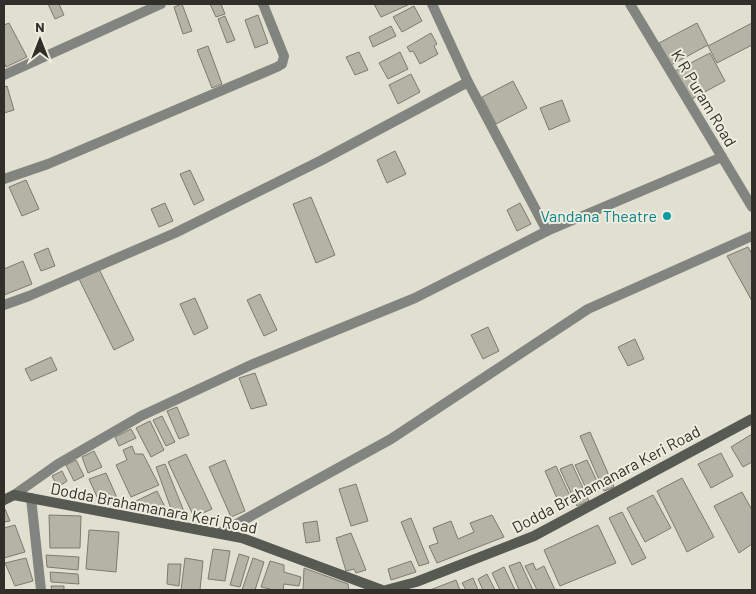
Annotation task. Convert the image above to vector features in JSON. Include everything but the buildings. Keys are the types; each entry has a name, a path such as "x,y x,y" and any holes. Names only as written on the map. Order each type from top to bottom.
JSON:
{"street":[{"path":"4,75 161,4"},
{"path":"4,179 48,164 278,67 282,64 284,56 263,4"},
{"path":"432,4 468,82 547,231"},
{"name":"K R Puram Road","path":"630,4 752,207"},
{"path":"4,305 174,234 320,161 468,82"},
{"path":"14,496 58,464 141,416 253,364 415,298 547,231 722,157"},
{"path":"220,533 392,439 588,309 752,236"},
{"name":"Dodda Brahamanara Keri Road","path":"386,590 416,582 534,536 752,419"},
{"name":"Dodda Brahamanara Keri Road","path":"4,500 14,496 31,498 242,538 357,586 382,590"},
{"path":"31,498 41,590"}],"place":[{"name":"Vandana Theatre","path":"667,216"}]}
